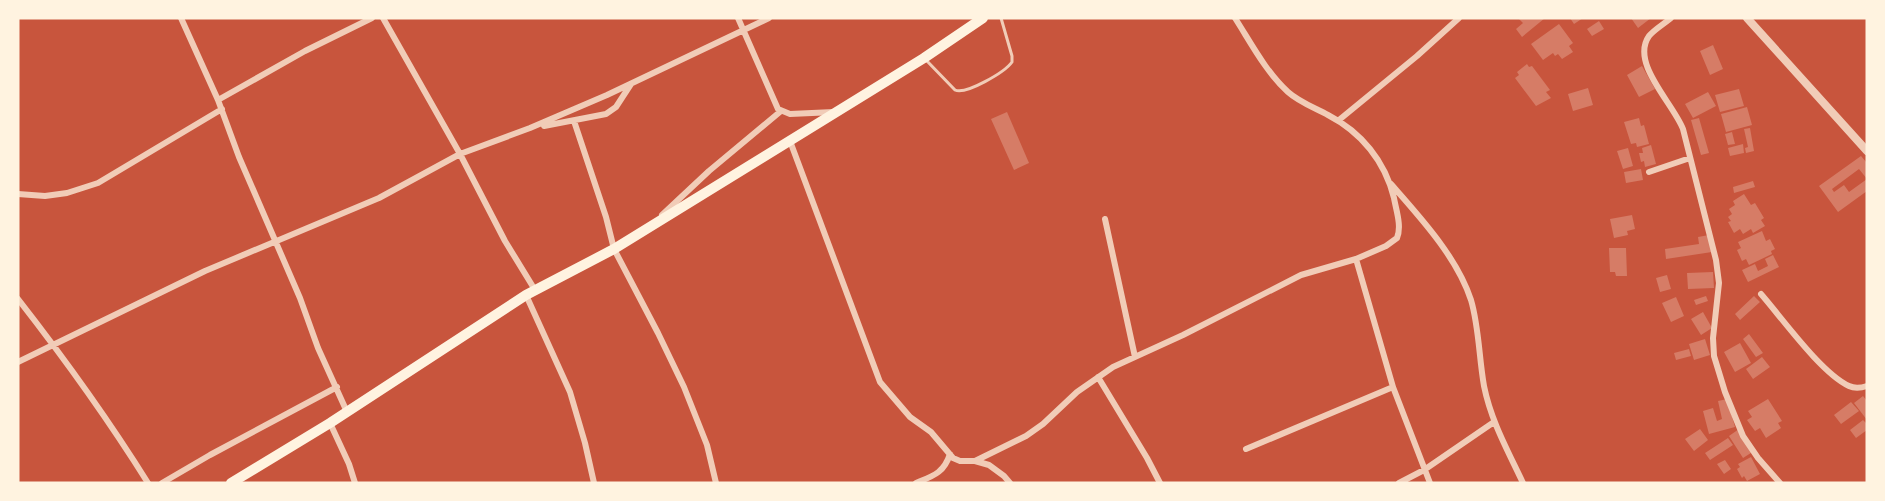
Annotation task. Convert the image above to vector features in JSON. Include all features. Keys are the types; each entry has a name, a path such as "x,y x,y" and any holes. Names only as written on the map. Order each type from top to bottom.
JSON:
{"highway":[{"path":"231,483 330,423 530,292 614,249 924,58 983,18"}],"street":[{"path":"181,18 222,109 275,243 300,298 318,348 347,412"},
{"path":"218,100 305,51 372,18"},
{"path":"383,18 460,154 530,292 570,392 594,483"},
{"path":"738,18 775,104 781,111 797,114 834,112"},
{"path":"18,362 205,271 379,198 460,154 530,128 770,18"},
{"path":"1235,18 1263,62 1281,85 1291,94 1352,129 1370,148 1389,181 1430,230 1459,273 1471,300 1485,387 1494,422 1523,483"},
{"path":"1339,120 1459,18"},
{"path":"1671,18 1649,37 1644,55 1654,81 1681,123 1716,260 1719,283 1713,338 1714,356 1725,392 1743,436 1758,458 1780,483"},
{"path":"1747,18 1867,152"},
{"path":"530,128 612,112 631,83"},
{"path":"18,194 45,196 67,193 98,183 222,109"},
{"path":"653,225 677,199 781,111"},
{"path":"574,121 606,217 614,249 684,387 707,445 716,483"},
{"path":"790,141 880,382 910,417 931,432 950,454 960,461 975,461 994,468 1010,483"},
{"path":"1649,172 1690,158"},
{"path":"975,461 1026,436 1098,377 1135,357 1300,275 1356,259 1386,246 1398,236 1397,212 1389,181"},
{"path":"1106,219 1135,357"},
{"path":"1356,259 1393,387 1430,483"},
{"path":"1761,294 1798,339 1832,373 1852,387 1867,386"},
{"path":"18,299 54,345 148,483"},
{"path":"1098,377 1148,458 1160,483"},
{"path":"162,483 337,387"},
{"path":"1246,449 1393,387"},
{"path":"1399,483 1424,470 1494,422"},
{"path":"330,423 355,483"},
{"path":"916,483 942,471 950,454"}],"lane":[{"path":"924,58 955,90 960,92 970,89 1007,68 1012,62 1001,18"}],"building":[{"path":"1518,18 1545,18 1522,37 1516,29 1523,23"},
{"path":"1570,18 1583,18 1574,24"},
{"path":"1631,18 1651,18 1638,28"},
{"path":"1599,21 1604,29 1592,36 1587,29"},
{"path":"1559,24 1573,43 1569,46 1573,52 1562,59 1558,54 1555,56 1553,53 1543,60 1531,44"},
{"path":"1713,45 1723,69 1710,75 1700,51"},
{"path":"1527,64 1529,67 1532,66 1550,90 1546,92 1551,98 1536,106 1515,78 1519,75 1517,72"},
{"path":"1642,66 1655,89 1639,97 1627,75"},
{"path":"1588,88 1593,105 1573,111 1568,94"},
{"path":"1739,89 1744,106 1720,112 1715,95"},
{"path":"1708,92 1716,106 1693,118 1685,104"},
{"path":"1747,107 1752,125 1726,132 1721,114"},
{"path":"1007,112 1029,163 1014,170 991,119"},
{"path":"1639,118 1641,126 1644,125 1649,144 1637,147 1636,143 1631,144 1624,122"},
{"path":"1699,118 1709,153 1701,155 1691,120"},
{"path":"1750,128 1754,151 1746,153 1745,148 1748,147 1744,129"},
{"path":"1732,132 1735,144 1728,145 1725,134"},
{"path":"1743,144 1744,153 1730,156 1728,148"},
{"path":"1651,145 1656,164 1645,167 1639,153 1643,153 1642,148"},
{"path":"1628,148 1633,166 1623,169 1617,151"},
{"path":"1861,156 1867,163 1867,179 1867,191 1838,212 1819,186","holes":["1859,169 1867,179 1849,192 1844,185 1834,192 1832,189"]},
{"path":"1641,169 1643,180 1626,183 1624,172"},
{"path":"1753,181 1755,187 1734,193 1733,187"},
{"path":"1744,194 1751,205 1755,203 1764,218 1761,220 1765,226 1753,233 1751,229 1743,234 1740,229 1734,233 1728,222 1731,221 1728,217 1732,214 1729,209 1735,205 1733,201"},
{"path":"1632,215 1635,229 1627,231 1628,235 1614,238 1610,219"},
{"path":"1762,231 1766,241 1770,239 1775,249 1771,251 1772,254 1749,265 1746,259 1742,261 1737,250 1741,248 1738,242"},
{"path":"1709,235 1712,252 1666,259 1665,249 1699,244 1698,237"},
{"path":"1609,248 1626,248 1627,276 1616,276 1615,272 1610,272"},
{"path":"1773,255 1779,267 1748,282 1742,270 1755,264 1758,271 1768,266 1765,259"},
{"path":"1713,272 1714,288 1688,289 1687,273"},
{"path":"1667,275 1671,289 1660,292 1656,278"},
{"path":"1706,296 1708,301 1696,305 1694,300"},
{"path":"1754,296 1760,302 1740,320 1735,314"},
{"path":"1676,297 1684,316 1671,322 1662,303"},
{"path":"1703,312 1712,328 1701,335 1691,319"},
{"path":"1749,334 1763,353 1756,357 1743,339"},
{"path":"1705,339 1710,355 1694,360 1689,344"},
{"path":"1740,343 1751,363 1735,372 1724,352"},
{"path":"1689,349 1691,356 1676,360 1674,353"},
{"path":"1762,357 1770,367 1753,379 1746,369"},
{"path":"1863,396 1867,401 1867,420 1854,403"},
{"path":"1727,399 1735,427 1709,434 1703,411 1713,408 1717,421 1722,419 1718,401"},
{"path":"1768,399 1782,421 1778,423 1781,428 1766,438 1760,428 1755,431 1747,420 1752,417 1748,411"},
{"path":"1851,402 1859,411 1841,424 1834,415"},
{"path":"1863,420 1867,424 1867,430 1856,438 1850,430"},
{"path":"1700,429 1708,440 1694,451 1685,439"},
{"path":"1739,429 1754,451 1743,458 1729,436"},
{"path":"1728,438 1733,445 1710,460 1705,453"},
{"path":"1751,457 1760,474 1747,481 1744,476 1742,478 1737,469 1740,467 1738,464"},
{"path":"1725,460 1731,469 1724,474 1717,464"}]}
